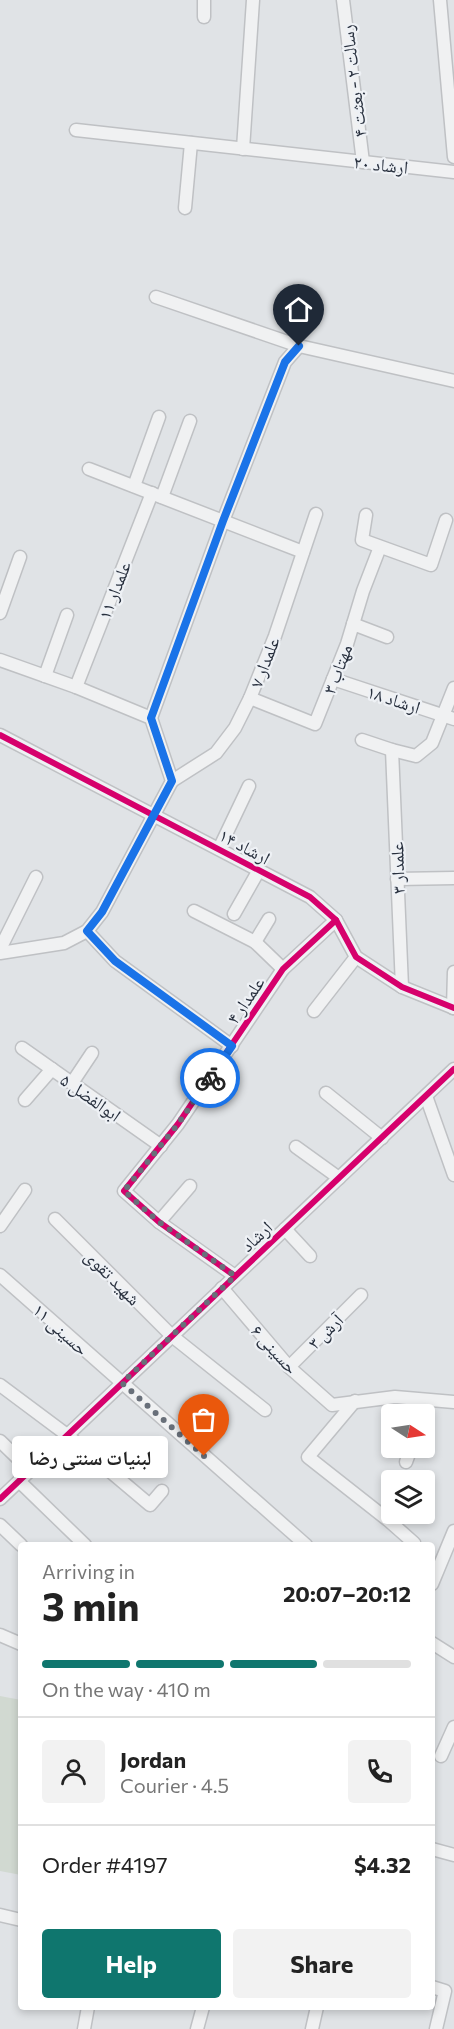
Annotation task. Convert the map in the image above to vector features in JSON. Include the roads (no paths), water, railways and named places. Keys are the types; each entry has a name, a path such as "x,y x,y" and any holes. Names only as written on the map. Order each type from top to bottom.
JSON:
{"street":[{"path":"204,0 204,17"},
{"path":"243,148 253,0"},
{"name":"رسالت ۲ - بعثت ۴","path":"343,0 363,162"},
{"path":"440,0 454,157"},
{"name":"ارشاد ۲۰","path":"76,130 454,172"},
{"path":"185,208 191,143"},
{"path":"156,297 299,346 454,381"},
{"path":"0,951 64,943 87,931 102,912 172,781 151,718 223,521 285,362 299,346"},
{"path":"134,486 159,417"},
{"name":"علمدار ۱۱","path":"76,687 190,421"},
{"path":"89,469 303,552"},
{"name":"علمدار ۷","path":"172,781 216,753 235,728 250,698 274,636 316,514"},
{"path":"366,515 362,540 431,564 446,520"},
{"name":"مهتاب ۳","path":"250,698 315,724 380,547"},
{"path":"0,612 20,557"},
{"path":"45,676 67,615"},
{"path":"353,624 387,637"},
{"path":"0,660 76,687 151,718"},
{"name":"ارشاد ۱۸","path":"333,678 449,717"},
{"path":"362,740 416,756 432,743 449,717 454,688"},
{"name":"ارشاد ۱۴","path":"0,735 310,897 336,920 356,957 402,987 454,1008"},
{"name":"علمدار ۳","path":"392,750 402,987"},
{"path":"219,849 249,786"},
{"path":"234,914 259,870"},
{"path":"0,951 36,877"},
{"path":"397,879 454,878"},
{"path":"194,911 255,942 283,969"},
{"path":"255,942 269,919"},
{"name":"علمدار ۴","path":"159,1222 124,1191 178,1124 283,969 336,920"},
{"path":"87,931 115,961 232,1046"},
{"path":"314,1011 356,957"},
{"path":"454,972 454,1008"},
{"name":"ابوالفضل ۵","path":"22,1048 161,1146"},
{"path":"72,1083 92,1053"},
{"path":"26,1100 52,1069"},
{"name":"ارشاد","path":"0,1499 454,1069"},
{"path":"326,1093 382,1138"},
{"path":"426,1096 454,1174"},
{"path":"296,1147 339,1178"},
{"path":"190,1186 159,1222 235,1276"},
{"path":"0,1226 25,1190"},
{"name":"شهید تقوی","path":"55,1219 172,1336 265,1410"},
{"path":"285,1229 310,1256"},
{"name":"حسینی ۱۱","path":"1,1277 301,1542"},
{"name":"حسینی ۶","path":"222,1288 290,1367 332,1406 355,1401"},
{"name":"آرش ۳","path":"290,1367 361,1295"},
{"path":"0,1385 67,1435 150,1504 162,1491"},
{"path":"381,1510 308,1456 355,1401 395,1397 454,1402"},
{"path":"0,1441 30,1470"},
{"path":"406,1462 407,1458"},
{"path":"19,1481 82,1542"},
{"path":"397,1524 413,1542"},
{"path":"0,1525 18,1542"},
{"path":"435,1577 454,1531"},
{"path":"0,1635 18,1643"},
{"path":"435,1645 454,1657"},
{"path":"441,1756 454,1727"},
{"path":"435,1851 454,1855"},
{"path":"0,1915 18,1919"},
{"path":"435,1988 445,1991 436,2029"},
{"path":"84,2029 87,2010"},
{"path":"197,2029 202,2010"},
{"path":"312,2029 316,2010"}],"place":[{"name":"لبنیات سنتی رضا","path":"204,1456"}]}
